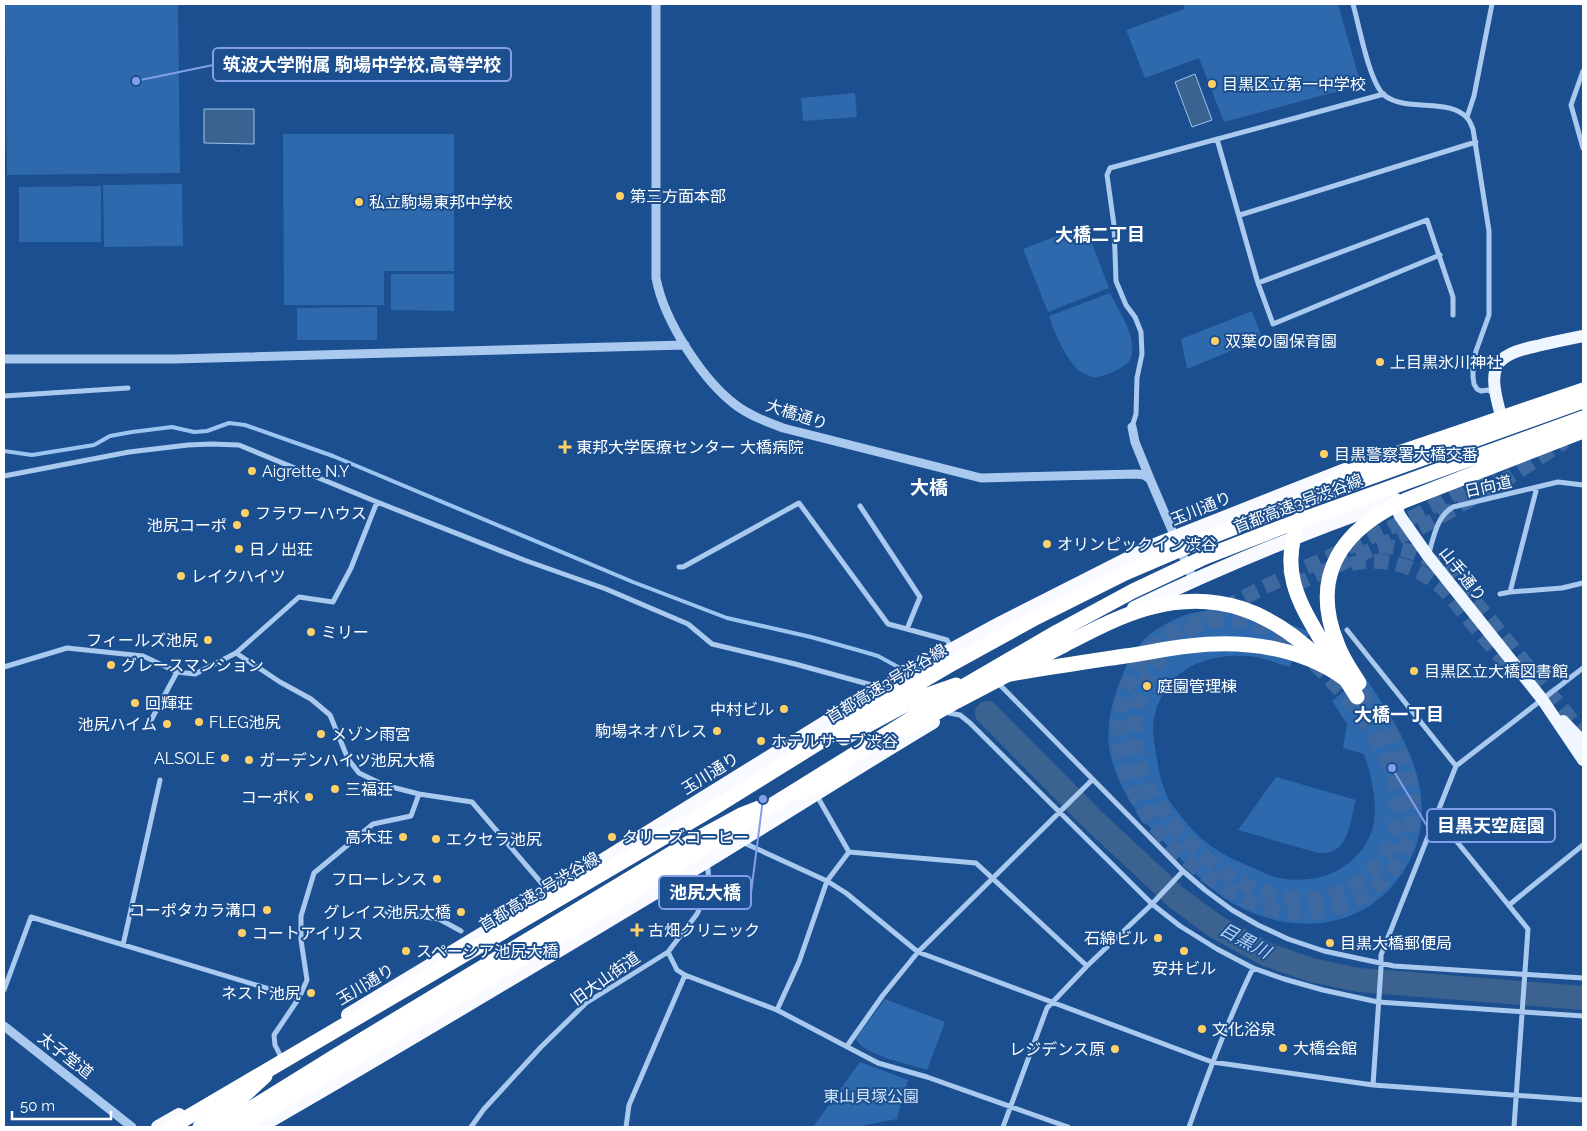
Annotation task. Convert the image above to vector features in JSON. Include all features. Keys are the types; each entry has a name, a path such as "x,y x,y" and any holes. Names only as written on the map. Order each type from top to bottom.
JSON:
{"highway":[{"name":"玉川通り","path":"158,1127 280,1056 550,893 882,688 1001,623 1175,537 1375,458 1500,412 1583,385"},
{"path":"1357,689 1312,625 1303,609 1293,581 1290,555 1292,542 1302,515 1310,503 1341,476 1369,463 1583,390"},
{"name":"首都高速3号渋谷線","path":"171,1127 717,806 852,722 1037,616 1125,573 1281,509 1583,401"},
{"name":"首都高速3号渋谷線","path":"240,1127 814,786 960,689 1057,632 1133,591 1205,557 1282,527 1583,418"},
{"path":"1357,689 1330,624 1328,603 1329,583 1334,562 1341,549 1353,534 1380,513 1406,500 1583,433"},
{"path":"221,1127 689,843 741,815 842,776 962,705 1132,609 1193,580 1286,540 1583,433"},
{"path":"259,1127 740,841 814,786 879,745 957,701 1073,640 1133,613 1178,602 1201,601 1223,603 1244,608 1261,615 1281,627 1357,689"},
{"path":"717,806 774,778 916,699 936,691 983,679 1190,646 1231,644 1259,646 1300,656 1334,671 1357,689"},
{"path":"814,786 842,776"},
{"path":"200,1127 230,1108 304,1041"}],"main road":[{"path":"1500,412 1494,386 1497,367 1506,355 1522,349 1583,336"},
{"name":"山手通り","path":"1375,458 1400,516 1428,556 1542,699 1583,760"},
{"name":"山手通り","path":"1542,699 1583,742"}],"street":[{"name":"大橋通り","path":"656,4 656,278 658,291 685,345 703,372 728,399 746,412 783,428 980,478 1136,474 1144,475 1150,480"},
{"path":"1353,4 1370,69 1376,84 1384,94 1398,103 1456,110 1467,117 1473,129 1489,231 1489,315 1476,351 1473,366 1474,384 1481,391 1488,390 1495,394"},
{"path":"1467,117 1474,96 1492,4"},
{"path":"1583,71 1572,105 1583,148"},
{"path":"1193,580 1135,442 1132,426 1136,414 1137,378 1142,354 1141,332 1116,282 1114,225 1107,176 1110,168 1384,94"},
{"path":"1217,139 1258,283 1273,324 1440,255"},
{"path":"1240,216 1476,142"},
{"path":"1258,283 1427,220 1454,302 1453,315"},
{"path":"4,359 175,360 685,345"},
{"path":"4,396 128,388"},
{"path":"4,476 129,452 196,445 239,445 377,502 606,590 688,624 712,644 882,688"},
{"name":"日向道","path":"1428,556 1437,528 1445,512 1453,507 1558,482 1583,485"},
{"path":"1510,592 1538,487"},
{"path":"4,667 67,648 143,656 177,672 195,674 236,652 299,597 333,602 352,568 377,502"},
{"path":"679,567 683,567 799,504 888,624 947,640 952,650"},
{"path":"860,506 920,597 907,629"},
{"path":"1500,594 1562,588 1583,583"},
{"path":"1347,630 1456,766"},
{"path":"236,652 280,682 310,699 330,714 348,759 359,773 384,785 419,794 472,802 550,893"},
{"path":"1373,1085 1381,955 1456,766 1583,668"},
{"path":"149,724 177,672"},
{"path":"996,686 1090,782 1183,871 1232,910 1288,939 1324,951 1381,965 1525,977 1583,978"},
{"path":"949,713 964,718 1152,904 1202,940 1253,968 1316,988 1379,1000 1523,1009 1583,1016"},
{"path":"123,945 160,780"},
{"path":"847,1046 879,1001 918,952 1090,782"},
{"path":"814,786 849,852"},
{"path":"280,1056 275,1045 274,1035 299,998 307,980 300,940 301,916 314,873 373,824 411,816 419,794"},
{"path":"1436,816 1528,929 1514,1127"},
{"path":"740,841 827,881 846,893 918,952 1212,1062 1373,1085 1583,1100"},
{"path":"1509,905 1583,845"},
{"path":"849,852 976,863 1087,966"},
{"path":"777,1010 799,962 827,881 849,852"},
{"name":"旧大山街道","path":"471,1127 484,1109 541,1047 586,1003 668,952 697,914 709,888 708,869 705,862"},
{"path":"1003,1127 1047,1008 1183,871"},
{"path":"387,912 440,918 461,931"},
{"path":"4,990 31,917 299,998"},
{"path":"668,952 677,970 685,975 777,1010 878,1063 927,1077 1068,1127"},
{"path":"1189,1127 1212,1062 1253,968"},
{"path":"626,1127 629,1105 685,975"},
{"name":"太子堂道","path":"4,1026 132,1127"}],"green space":[{"path":"5,4 178,4 180,173 7,175"},
{"path":"1183,4 1338,4 1361,85 1224,122 1199,58 1145,78 1126,30 1184,9"},
{"path":"855,93 857,117 803,121 801,98"},
{"path":"283,134 454,134 454,271 384,271 384,305 284,305"},
{"path":"182,184 183,246 104,247 103,185"},
{"path":"101,186 101,242 19,242 19,187"},
{"path":"1085,225 1109,288 1048,312 1023,249"},
{"path":"391,274 454,274 454,311 391,310"},
{"path":"1110,293 1129,332 1132,354 1127,364 1118,370 1106,375 1092,377 1081,372 1070,361 1057,338 1049,316"},
{"path":"377,307 377,340 297,340 297,308"},
{"path":"1252,311 1262,338 1187,369 1181,339"},
{"path":"1216,610 1252,610 1310,632 1289,667 1256,657 1233,656 1198,663 1178,675 1163,694 1154,720 1154,738 1160,776 1170,802 1180,816 1201,838 1226,855 1268,875 1279,878 1298,880 1317,878 1334,872 1350,862 1363,848 1369,838 1374,821 1373,787 1364,754 1343,748 1347,724 1332,701 1363,675 1391,717 1413,764 1420,788 1422,813 1419,837 1409,862 1394,884 1375,902 1354,914 1332,921 1308,924 1283,922 1258,915 1234,904 1218,893 1162,840 1134,807 1120,782 1110,753 1108,734 1115,696 1129,662 1144,640 1163,625 1188,614"},
{"path":"1276,777 1356,800 1349,828 1342,844 1328,853 1318,853 1238,830"},
{"path":"885,999 945,1022 927,1070 876,1054 859,1044 856,1038"},
{"name":"東山貝塚公園","path":"860,1062 908,1080 897,1119 865,1125 864,1127 813,1127"}],"shaded area":[{"path":"1195,74 1212,120 1192,127 1175,82"},
{"path":"204,109 254,109 254,144 204,143"}],"waterway":[{"path":"4,451 32,455 94,445 110,436 132,432 172,427 194,432 207,431 229,423 245,425 333,456 633,582 727,618 811,637 861,651 878,656 900,668"},
{"name":"目黒川","path":"987,713 1092,819 1177,898 1218,928 1266,954 1311,970 1359,980 1583,998"}],"tunnel":[{"path":"1294,585 1427,524 1505,480 1565,441"},
{"path":"1314,663 1361,716 1372,731 1389,763 1394,778 1398,805 1395,829 1386,851 1373,870 1355,885 1333,895 1309,899 1282,897 1257,890 1222,870 1185,837 1157,803 1142,773 1137,758 1135,742 1136,711 1139,696 1145,682 1152,668 1162,655 1181,637 1234,602 1417,515 1494,471"},
{"path":"1379,546 1403,549 1425,557 1453,577 1583,734"},
{"path":"1351,564 1373,561 1384,562 1406,567 1426,576 1447,592 1509,667"},
{"path":"1289,641 1265,628 1240,621 1216,620 1192,624 1170,633 1151,648 1136,668 1120,710 1118,733 1122,759 1128,779 1148,816 1160,833 1190,863 1238,896 1260,906 1284,912 1325,911 1350,903 1372,891 1390,874 1402,854 1410,830 1412,804 1408,775 1394,739 1372,707 1355,687"}],"place":[{"name":"筑波大学附属 駒場中学校,高等学校","path":"136,81"},
{"name":"目黒区立第一中学校","path":"1212,84"},
{"name":"第三方面本部","path":"620,196"},
{"name":"私立駒場東邦中学校","path":"359,202"},
{"name":"双葉の園保育園","path":"1215,341"},
{"name":"上目黒氷川神社","path":"1380,362"},
{"name":"東邦大学医療センター 大橋病院","path":"565,447"},
{"name":"目黒警察署大橋交番","path":"1324,454"},
{"name":"Aigrette N.Y","path":"252,471"},
{"name":"フラワーハウス","path":"245,513"},
{"name":"池尻コーポ","path":"237,525"},
{"name":"オリンピックイン渋谷","path":"1047,544"},
{"name":"日ノ出荘","path":"239,549"},
{"name":"レイクハイツ","path":"181,576"},
{"name":"ミリー","path":"311,632"},
{"name":"フィールズ池尻","path":"208,640"},
{"name":"グレースマンション","path":"111,665"},
{"name":"目黒区立大橋図書館","path":"1414,671"},
{"name":"庭園管理棟","path":"1147,686"},
{"name":"回輝荘","path":"135,703"},
{"name":"中村ビル","path":"784,709"},
{"name":"FLEG池尻","path":"199,722"},
{"name":"池尻ハイム","path":"167,724"},
{"name":"駒場ネオパレス","path":"717,731"},
{"name":"メゾン雨宮","path":"321,734"},
{"name":"ホテルサーブ渋谷","path":"761,741"},
{"name":"ALSOLE","path":"225,758"},
{"name":"ガーデンハイツ池尻大橋","path":"249,760"},
{"name":"目黒天空庭園","path":"1392,768"},
{"name":"三福荘","path":"335,789"},
{"name":"コーポK","path":"309,797"},
{"name":"池尻大橋","path":"763,799"},
{"name":"高木荘","path":"403,837"},
{"name":"タリーズコーヒー","path":"612,837"},
{"name":"エクセラ池尻","path":"436,839"},
{"name":"フローレンス","path":"437,879"},
{"name":"コーポタカラ溝口","path":"267,910"},
{"name":"グレイス池尻大橋","path":"461,912"},
{"name":"古畑クリニック","path":"637,930"},
{"name":"コートアイリス","path":"242,933"},
{"name":"石綿ビル","path":"1158,938"},
{"name":"目黒大橋郵便局","path":"1330,943"},
{"name":"スペーシア池尻大橋","path":"406,951"},
{"name":"安井ビル","path":"1184,951"},
{"name":"ネスト池尻","path":"311,993"},
{"name":"文化浴泉","path":"1202,1029"},
{"name":"大橋会館","path":"1283,1048"},
{"name":"レジデンス原","path":"1115,1049"}],"district":[{"name":"大橋二丁目","path":"1100,235"},
{"name":"大橋","path":"929,487"},
{"name":"大橋一丁目","path":"1399,715"}]}
